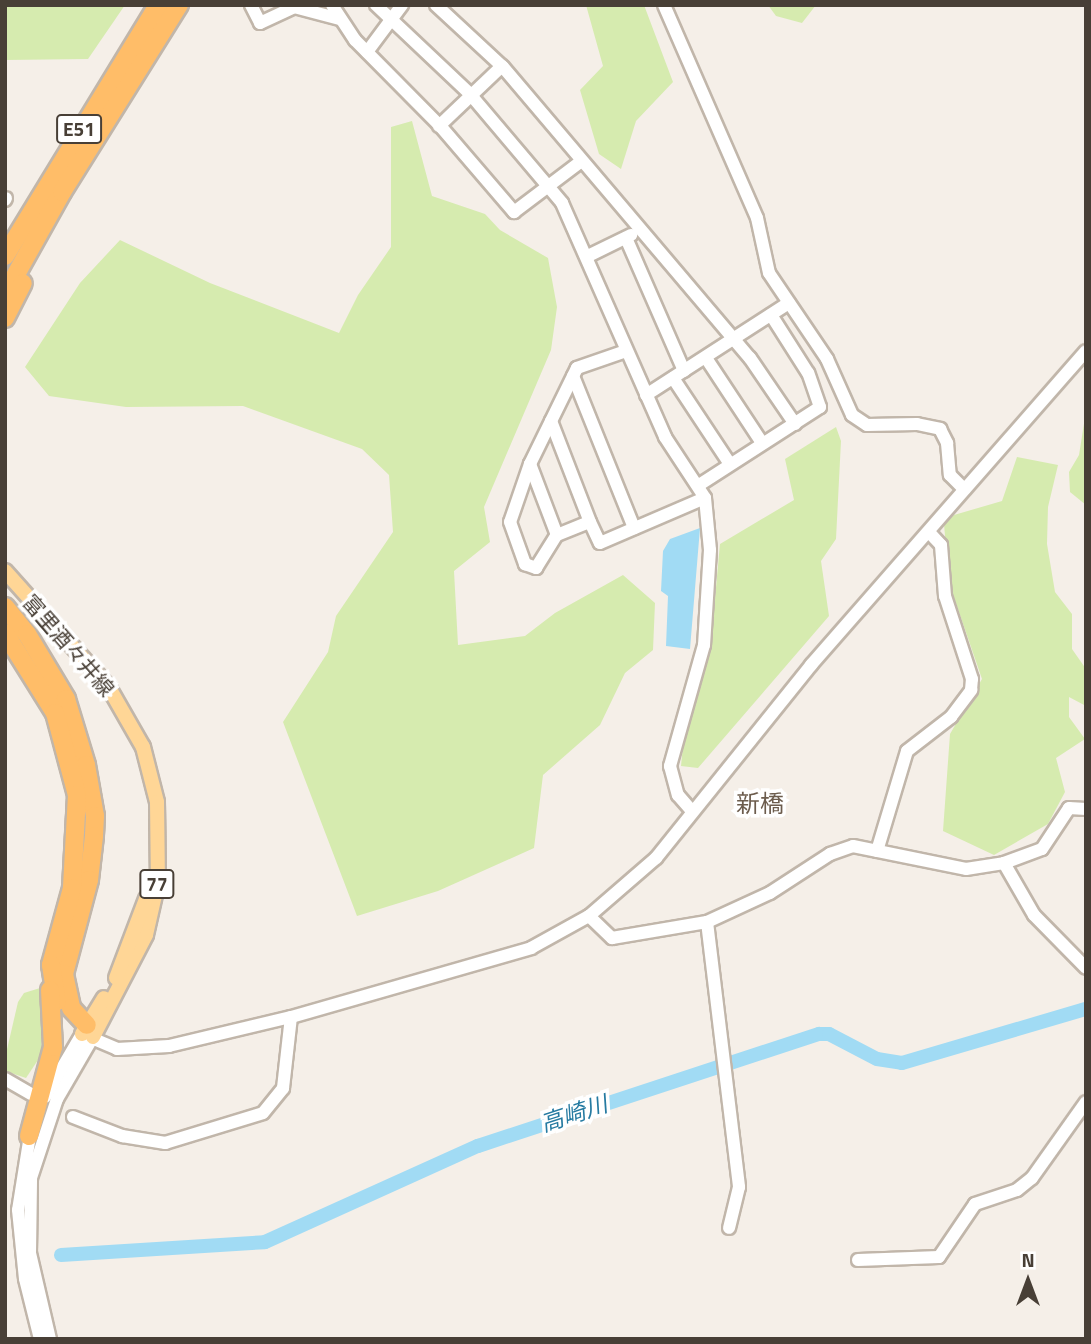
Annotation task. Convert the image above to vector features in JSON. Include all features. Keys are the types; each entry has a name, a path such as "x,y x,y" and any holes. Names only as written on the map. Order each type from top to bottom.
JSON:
{"highway":[{"name":"E51","path":"5,256 158,5"},
{"name":"E51","path":"5,294 89,148 179,5"},
{"path":"5,318 89,148"},
{"path":"5,607 55,713 80,815 72,888 51,973 53,1047 29,1136"},
{"path":"5,622 72,714 96,816 89,880 64,974 71,1008 87,1032"},
{"path":"5,633 30,658"},
{"path":"5,649 30,658"},
{"path":"51,973 59,1009 87,1032"}],"main road":[{"name":"富里酒々井線","path":"5,571 95,667 129,722 150,800 149,888 128,952 87,1032"}],"street":[{"path":"251,5 260,23 294,7 340,19"},
{"path":"332,5 367,52 439,126 514,212 580,162"},
{"path":"376,5 470,94 548,186 588,256 626,351 665,437 699,485 705,498 710,523 704,645 670,766 678,795 692,811"},
{"path":"367,52 402,5"},
{"path":"436,5 502,66 580,162 735,340 795,424"},
{"path":"664,5 757,218 766,266 827,359 857,421 940,429 947,443 950,475 964,489"},
{"path":"439,126 502,66"},
{"path":"588,256 640,231"},
{"path":"626,238 678,374 730,464"},
{"path":"646,395 789,303"},
{"path":"699,485 820,407 820,400 771,315"},
{"path":"590,523 557,535 540,566 529,569 510,522 511,509 577,368 626,351"},
{"path":"87,1032 117,1049 138,1050 291,1017 531,948 589,916 656,858 811,664 1086,351"},
{"path":"706,358 762,443"},
{"path":"573,376 634,528"},
{"path":"551,421 600,543 705,498"},
{"path":"530,464 557,535"},
{"path":"877,851 907,751 951,717 971,690 972,679 944,596 941,545 929,532"},
{"path":"589,916 607,936 618,939 707,922 770,893 830,854 853,846 966,869 1004,863 1042,849 1069,808 1086,809"},
{"path":"1004,863 1034,915 1086,968"},
{"path":"707,922 739,1187 729,1228"},
{"path":"73,1117 121,1136 164,1143 264,1113 274,1105 286,1078 291,1017"},
{"path":"40,1339 19,1235 19,1182 29,1136 47,1091 87,1032"},
{"path":"50,1339 30,1253 30,1186 52,1109 87,1032"},
{"path":"5,1079 31,1094"},
{"path":"858,1260 939,1257 975,1204 1017,1190 1032,1178 1086,1102"}],"green space":[{"path":"5,5 125,5 88,59 5,60"},
{"path":"586,5 644,5 673,82 636,121 621,169 599,154 580,90 603,66"},
{"path":"768,5 816,5 802,23 776,16"},
{"path":"412,121 432,196 485,214 500,230 548,258 557,307 551,350 484,507 490,542 454,571 458,645 525,636 555,613 623,575 655,603 653,650 625,673 600,725 543,775 534,848 438,891 357,916 283,722 328,652 336,616 393,532 389,475 362,449 243,406 126,407 49,396 25,367 80,283 120,240 210,283 339,333 358,295 391,247 391,127"},
{"path":"1086,411 1086,505 1070,492 1069,472 1079,455"},
{"path":"836,427 841,441 836,539 821,561 829,616 698,768 681,766 684,735 710,652 720,544 794,500 785,459"},
{"path":"1017,457 1058,465 1048,507 1047,544 1055,592 1072,614 1072,649 1086,669 1086,706 1069,697 1069,717 1085,739 1056,758 1065,792 1048,824 994,855 943,831 950,734 982,679 949,583 944,524 954,515 1002,501"},
{"path":"40,988 42,1054 26,1078 5,1071 5,1058 18,1002 24,993"}],"water":[{"path":"700,528 690,649 666,646 668,596 661,591 663,551 670,539"}],"waterway":[{"name":"高崎川","path":"61,1255 265,1242 478,1146 819,1034 829,1034 877,1059 902,1063 1086,1009"}],"district":[{"name":"新橋","path":"760,804"}]}
